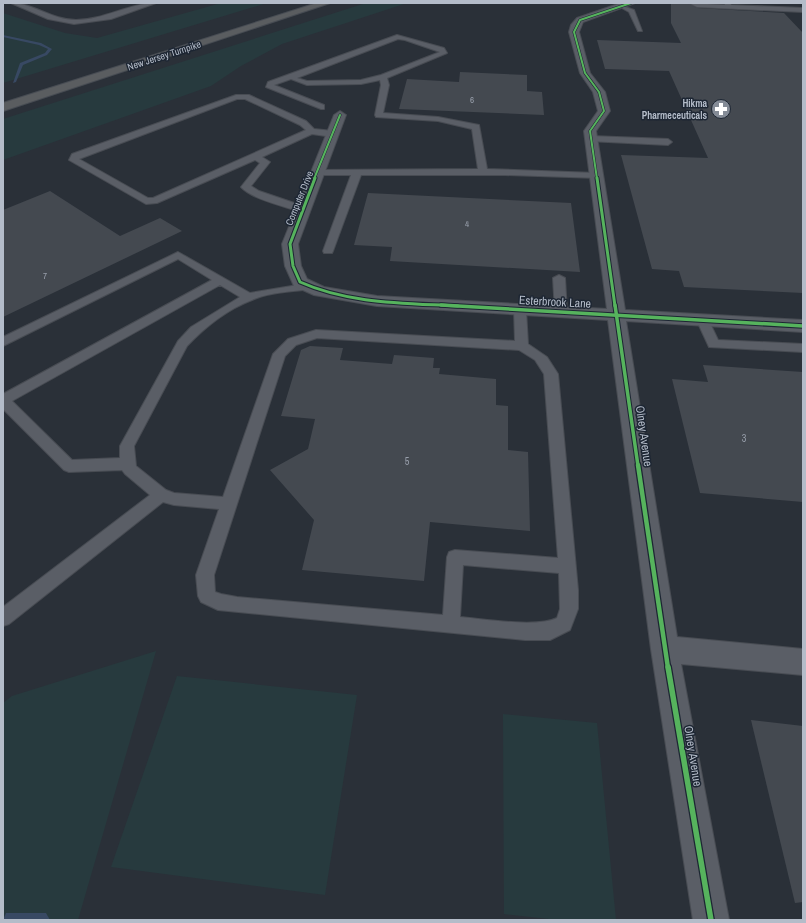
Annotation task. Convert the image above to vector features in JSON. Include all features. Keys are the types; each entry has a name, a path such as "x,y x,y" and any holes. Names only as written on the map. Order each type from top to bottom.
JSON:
{"highway":[{"path":"268,11 293,3"},
{"name":"New Jersey Turnpike","path":"3,107 326,3"}],"street":[{"name":"Olney Avenue","path":"627,4 585,18 576,25 574,32 585,73 599,92 604,111 590,131 591,139 665,649 711,920"},
{"name":"Computer Drive","path":"309,286 300,282 293,266 290,244 302,209 340,115"},
{"name":"Esterbrook Lane","path":"309,286 320,291 377,301 803,326"},
{"path":"665,649 803,662"}],"lane":[{"path":"14,3 62,21 82,22 153,3"},
{"path":"23,7 37,3"},
{"path":"692,3 697,5 728,5 803,10"},
{"path":"627,4 632,11 640,30"},
{"path":"293,76 294,79 307,83 361,82 383,77 444,53 442,49 406,38 397,37 271,84 270,87 321,107"},
{"path":"383,77 385,85 379,115 438,119 476,127 483,172"},
{"path":"311,131 298,120 246,97 236,97 75,156 74,160 146,201 154,201 311,131 333,134"},
{"path":"591,139 668,142"},
{"path":"254,157 265,162 246,187 256,193 302,209"},
{"path":"318,172 483,172 596,176"},
{"path":"328,251 357,172"},
{"path":"3,342 178,255 248,297"},
{"path":"559,278 561,312"},
{"path":"127,464 69,466 3,400 220,280"},
{"path":"229,504 174,499 161,495 130,470 127,464 127,446 182,344 195,330 218,314 248,297 309,286"},
{"path":"520,310 522,346"},
{"path":"703,320 713,344 803,348"},
{"path":"316,334 522,346 538,355 546,362 551,374 569,609 564,624 550,630 525,630 237,605 218,602 207,596 205,575 279,354 292,342 316,334"},
{"path":"3,618 161,495"},
{"path":"451,624 455,557 566,566"}],"green space":[{"path":"221,3 267,3 3,83 3,13 65,33 97,38"},
{"path":"366,3 407,3 282,44 241,66 211,86 3,160 3,119"},
{"path":"156,651 78,920 3,920 3,703 12,696"},
{"path":"177,676 357,695 325,895 111,867"},
{"path":"503,714 597,723 616,920 558,920 504,914"}],"water":[{"path":"6,913 46,913 50,920 3,920"}],"building":[{"path":"671,3 688,3 697,8 784,13 803,33 803,293 684,287 679,271 652,269 621,155 708,158 669,71 605,69 597,40 681,43 671,23"},
{"path":"460,72 527,75 527,91 542,92 544,115 399,109 407,79 459,82"},
{"path":"50,191 120,236 160,218 182,231 3,317 3,210"},
{"path":"368,193 571,203 580,272 390,261 392,247 354,245"},
{"path":"310,346 343,348 340,360 392,364 394,355 434,358 433,368 440,368 439,374 496,379 496,405 508,406 508,450 528,452 530,531 430,522 424,581 302,570 314,520 270,470 308,449 315,419 281,416 301,350"},
{"path":"703,365 803,372 803,502 700,493 672,379 708,382"},
{"path":"751,720 803,726 803,902 795,903"}],"waterway":[{"path":"3,36 40,44 50,49 46,54 21,64 14,82"}],"cycle path":[{"path":"631,3 600,12 580,20 576,25 574,32 585,73 599,92 604,111 590,131 665,649 711,920"},
{"path":"340,115 298,220 290,244 293,266 300,282 320,291 377,301 803,326"}],"place":[{"name":"Hikma Pharmeceuticals","path":"721,109"}]}
